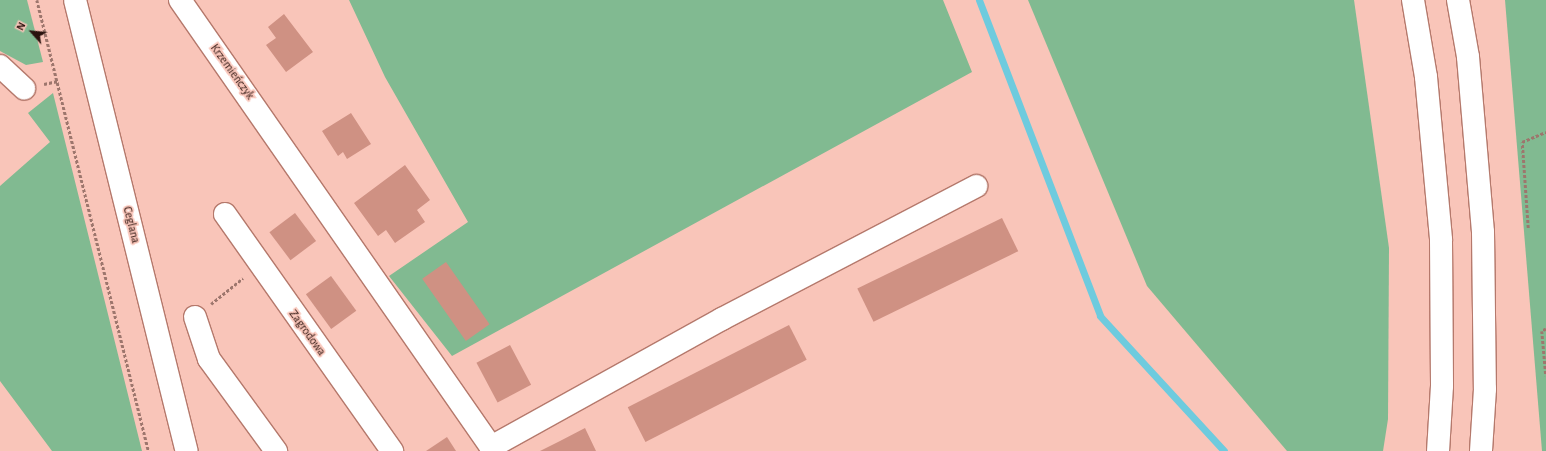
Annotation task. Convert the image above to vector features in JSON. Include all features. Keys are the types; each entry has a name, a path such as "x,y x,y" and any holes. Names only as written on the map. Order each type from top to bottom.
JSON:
{"street":[{"name":"Ceglana","path":"75,0 187,451"},
{"name":"Krzemieńczyk","path":"180,0 283,144 380,290 455,390 491,447 722,319 976,186"},
{"path":"1413,0 1426,77 1441,240 1442,386 1438,451"},
{"path":"1458,0 1468,57 1483,232 1485,389 1481,451"},
{"path":"0,66 24,88"},
{"name":"Zagrodowa","path":"224,214 258,265 392,451"},
{"path":"195,316 209,359 276,451"}],"path":[{"path":"37,0 149,451"},
{"path":"1528,228 1522,142 1546,132"},
{"path":"195,316 258,265"},
{"path":"1546,329 1542,331 1546,376"}],"green space":[{"path":"0,0 27,0 43,62 26,65 0,51"},
{"path":"349,0 943,0 972,72 452,356 389,276 468,222 385,77"},
{"path":"1028,0 1354,0 1389,248 1388,419 1383,451 1287,451 1147,286"},
{"path":"1505,0 1546,0 1546,451 1542,451"},
{"path":"53,93 142,451 52,451 0,381 0,186 50,142 28,113"}],"building":[{"path":"284,14 313,52 286,72 266,45 276,38 268,27"},
{"path":"351,113 371,144 347,159 343,152 338,156 322,131"},
{"path":"405,165 430,200 417,210 425,222 395,243 386,230 378,236 354,203"},
{"path":"295,213 316,241 291,260 269,232"},
{"path":"1002,218 1018,251 874,322 857,289"},
{"path":"446,262 490,324 466,341 422,279"},
{"path":"331,276 356,311 331,329 306,294"},
{"path":"789,325 807,360 645,442 628,407"},
{"path":"510,345 531,385 498,403 476,363"},
{"path":"585,428 596,451 540,451 560,441"},
{"path":"447,437 456,451 426,451"}],"waterway":[{"path":"979,0 1100,316 1224,451"}]}
